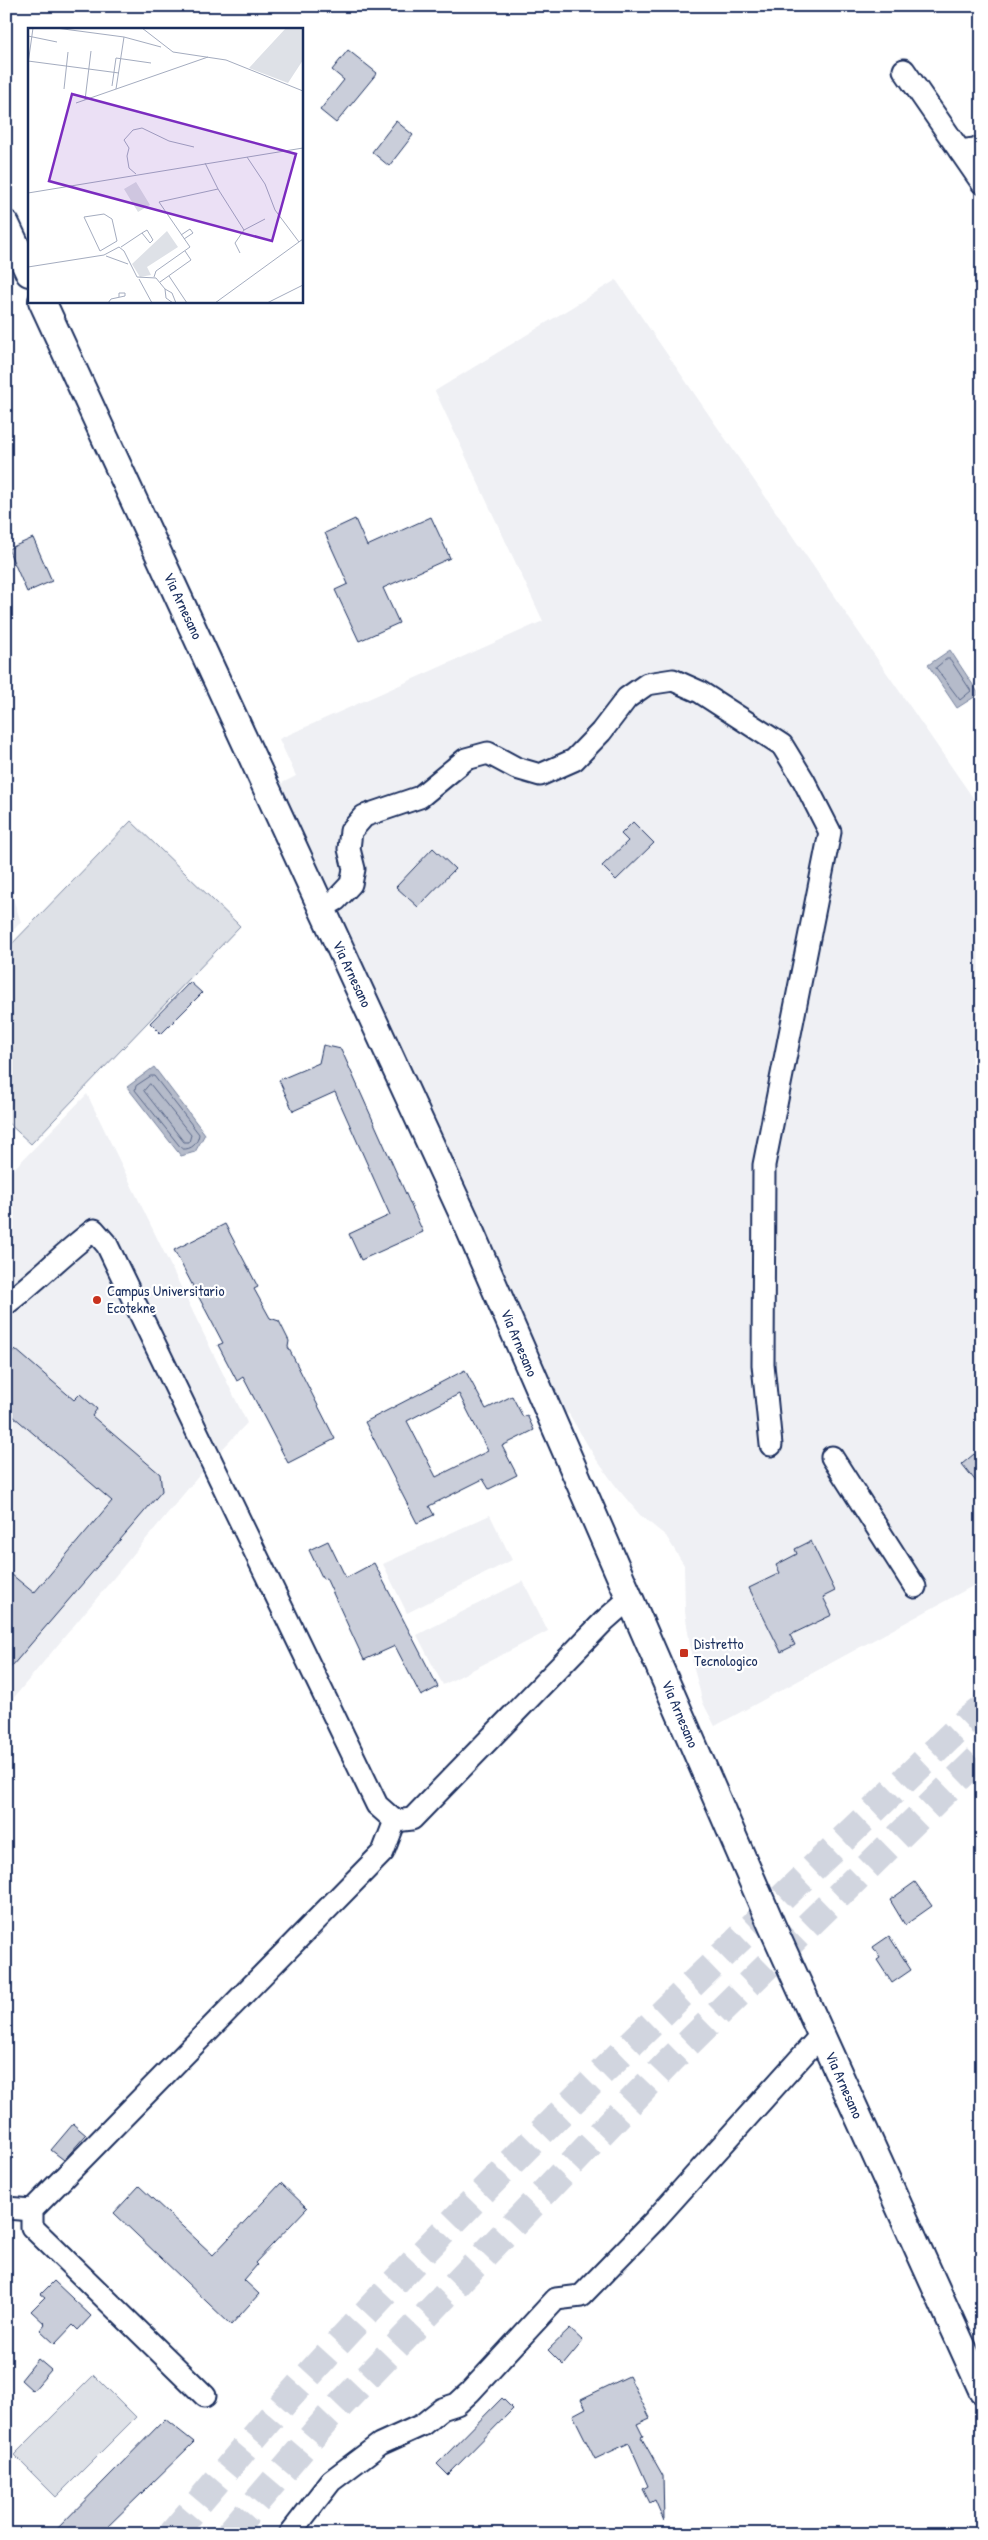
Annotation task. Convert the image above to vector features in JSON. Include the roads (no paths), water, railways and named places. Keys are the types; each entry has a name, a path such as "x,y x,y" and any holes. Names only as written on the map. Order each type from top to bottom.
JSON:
{"main road":[{"path":"6,224 28,271"},
{"name":"Via Arnesano","path":"42,302 465,1218 822,2035 982,2390"}],"street":[{"path":"904,70 982,183"},
{"path":"960,151 982,148"},
{"path":"322,908 336,900 351,884 354,869 349,849 351,831 364,816 420,797 466,759 488,753 516,768 540,775 574,760 601,732 627,698 647,684 673,680 700,692 782,745 804,781 830,832 764,1165 763,1365 771,1445"},
{"path":"6,1304 34,1283 67,1249 94,1230 107,1245 377,1805 395,1821 412,1819 604,1622 630,1598"},
{"path":"832,1456 915,1587"},
{"path":"205,2396 32,2227 32,2210 382,1852 395,1821"},
{"path":"290,2534 331,2481 380,2444 422,2425 442,2409 457,2404 556,2300 581,2296 654,2221 822,2035"},
{"path":"6,2208 32,2210"}],"water":[{"path":"950,650 979,694 957,708 928,665"},
{"path":"154,1067 205,1134 195,1152 181,1156 127,1087"}],"tunnel":[{"path":"172,2534 298,2386 474,2200 636,2039 964,1723 982,1709"},
{"path":"229,2534 328,2418 671,2060 982,1755"}],"place":[{"name":"Campus Universitario Ecotekne","path":"97,1300"},
{"name":"Distretto Tecnologico","path":"684,1653"}]}
